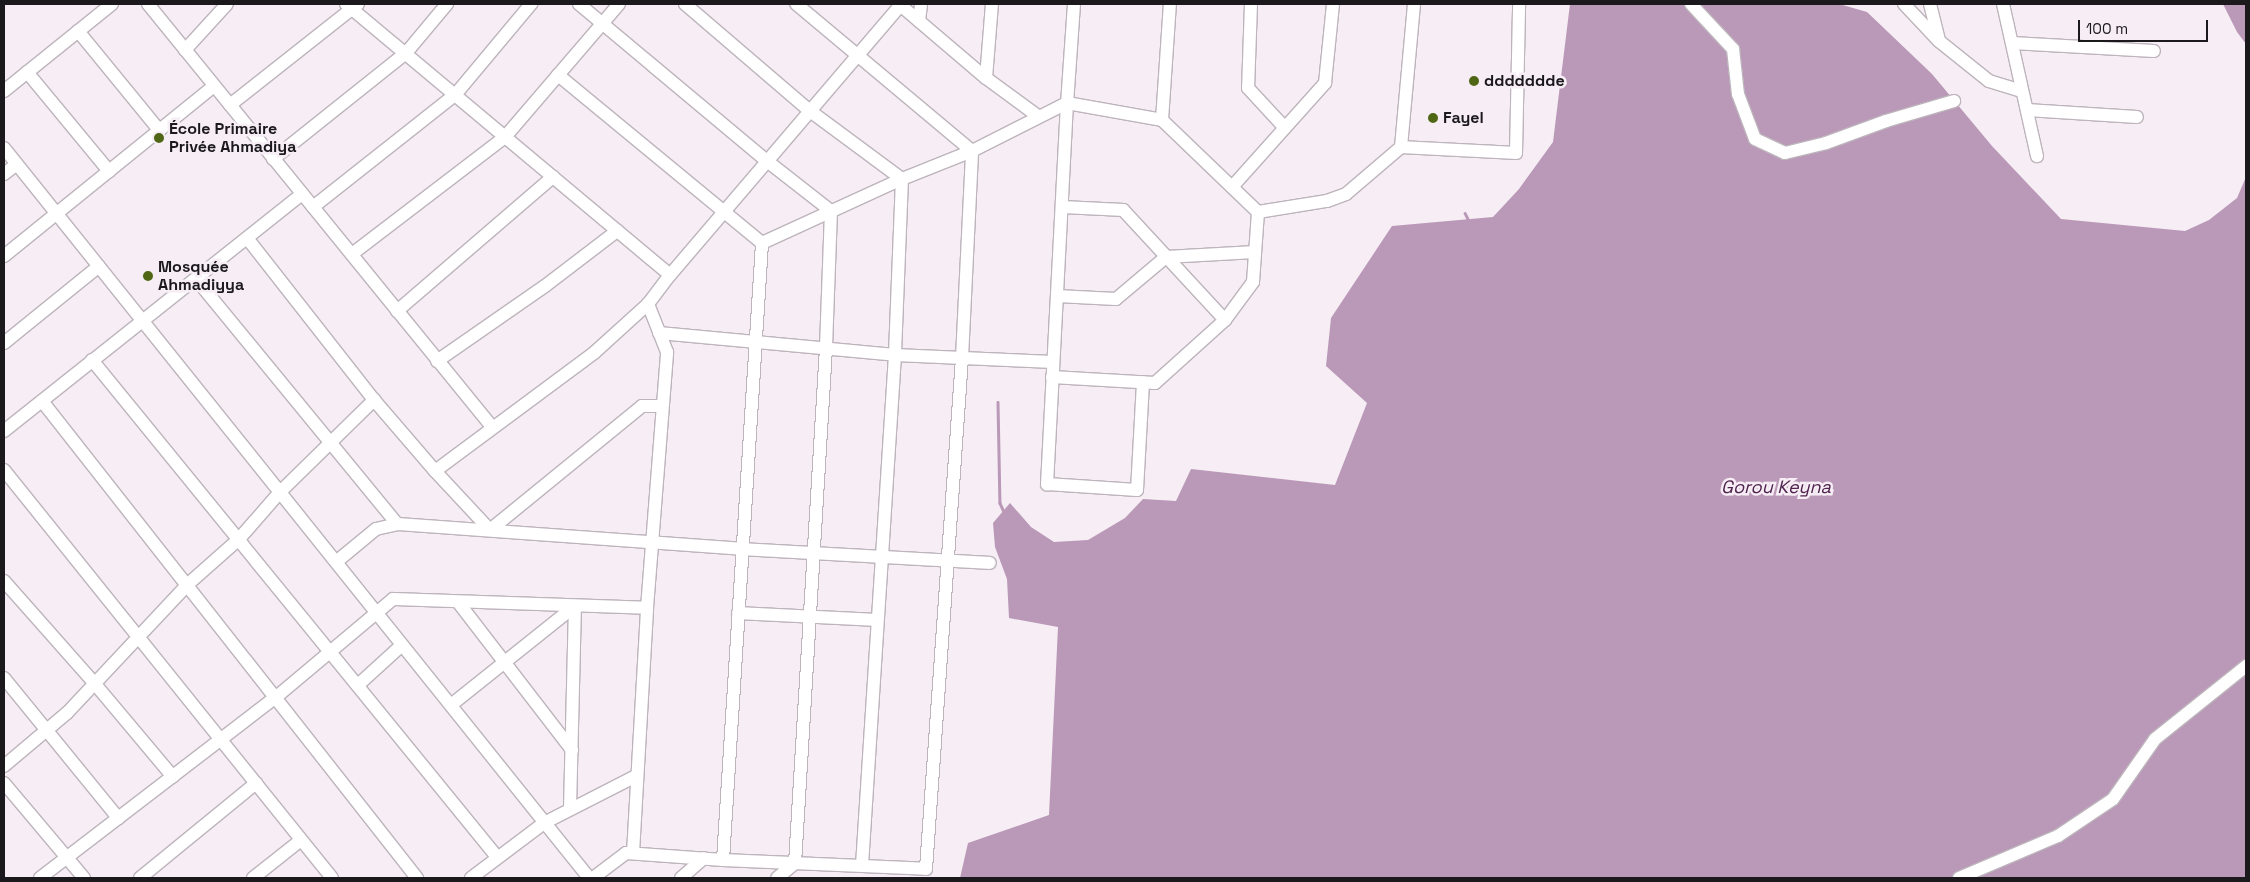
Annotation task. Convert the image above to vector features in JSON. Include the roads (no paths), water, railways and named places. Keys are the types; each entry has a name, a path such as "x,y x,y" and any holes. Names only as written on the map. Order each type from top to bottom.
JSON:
{"street":[{"path":"4,91 112,4"},
{"path":"148,4 492,427"},
{"path":"185,50 227,4"},
{"path":"273,159 406,53 447,4"},
{"path":"312,207 455,95 531,4"},
{"path":"580,4 767,162 831,211"},
{"path":"352,254 505,137 619,4"},
{"path":"685,4 810,111 902,178"},
{"path":"796,4 972,151"},
{"path":"435,471 595,352 648,304 670,275 900,4 986,78 1038,116"},
{"path":"920,21 921,4"},
{"path":"986,78 992,4"},
{"path":"1074,4 1047,484 1137,490 1143,382"},
{"path":"1162,120 1170,4"},
{"path":"1251,4 1248,88 1285,128"},
{"path":"1232,187 1326,84 1333,4"},
{"path":"1402,147 1414,4"},
{"path":"1258,212 1327,201 1346,194 1402,147 1516,153 1519,4"},
{"path":"1691,4 1733,48 1738,94 1755,139 1785,153 1826,143 1886,121 1954,101"},
{"path":"1904,4 1939,41 1989,81 2022,91"},
{"path":"1930,4 1939,41"},
{"path":"2003,4 2037,156"},
{"path":"230,105 352,6 553,178 670,275"},
{"path":"78,31 159,130"},
{"path":"2012,43 2154,52"},
{"path":"27,72 109,171"},
{"path":"558,74 762,243"},
{"path":"4,256 214,86"},
{"path":"762,243 902,178 972,151 1067,103 1162,120 1258,212"},
{"path":"2027,110 2137,116"},
{"path":"4,148 589,878"},
{"path":"593,878 626,853 723,860 926,869 962,358 972,151"},
{"path":"4,174 17,164"},
{"path":"397,311 553,178"},
{"path":"862,865 895,355 902,178"},
{"path":"4,431 302,194"},
{"path":"1063,207 1123,210 1225,320"},
{"path":"777,878 795,863 826,348 831,211"},
{"path":"1052,377 1155,383 1225,320 1253,282 1258,212"},
{"path":"438,361 545,286 617,231"},
{"path":"247,238 374,400 435,471 490,530"},
{"path":"723,860 762,243"},
{"path":"1057,296 1116,300 1166,257 1255,252"},
{"path":"4,343 99,266"},
{"path":"196,279 397,524"},
{"path":"633,853 647,608 667,352 648,304"},
{"path":"659,333 895,355 1053,362"},
{"path":"92,360 358,684 497,857"},
{"path":"4,766 67,714 187,585 238,539 280,492 374,400"},
{"path":"42,401 417,878"},
{"path":"490,530 642,406 662,406"},
{"path":"4,470 332,878"},
{"path":"336,562 376,530 397,524 814,553 990,563"},
{"path":"4,581 95,684 173,777"},
{"path":"40,878 275,698 393,600 647,608"},
{"path":"458,602 503,663 572,750"},
{"path":"450,705 575,606"},
{"path":"570,809 575,606"},
{"path":"738,612 877,620"},
{"path":"358,684 402,645"},
{"path":"1960,878 2058,836 2113,799 2155,740 2246,666"},
{"path":"4,678 118,818"},
{"path":"471,878 544,823 636,776"},
{"path":"4,783 84,878"},
{"path":"140,878 256,784"},
{"path":"253,878 301,840"},
{"path":"681,878 704,858"}],"water":[{"name":"Gorou Keyna","path":"1570,4 1839,4 1867,12 1932,74 1992,146 2061,219 2185,231 2209,220 2237,198 2246,177 2246,878 960,878 968,843 1049,815 1058,627 1009,618 1007,579 995,547 993,523 1010,503 1031,527 1054,542 1088,540 1125,518 1143,499 1176,501 1191,469 1335,485 1367,403 1326,366 1331,318 1392,226 1493,217 1519,189 1553,142"},
{"path":"2223,4 2246,4 2246,44 2237,32"}],"waterway":[{"path":"1465,213 1469,221"},
{"path":"998,402 1000,503 1004,512"}],"place":[{"name":"ddddddde","path":"1474,81"},
{"name":"Fayel","path":"1433,118"},
{"name":"École Primaire Privée Ahmadiya","path":"159,138"},
{"name":"Mosquée Ahmadiyya","path":"148,276"}]}
